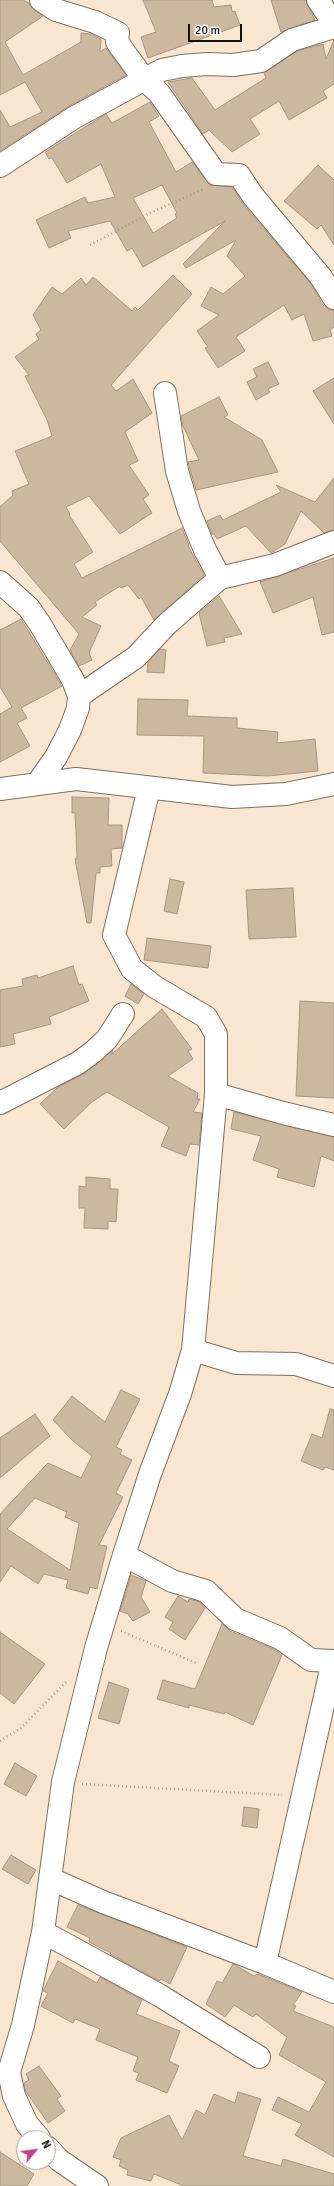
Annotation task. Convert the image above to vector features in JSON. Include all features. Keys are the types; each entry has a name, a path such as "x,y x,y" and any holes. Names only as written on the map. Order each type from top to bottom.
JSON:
{"street":[{"path":"41,0 56,10 94,22 118,33 118,42 144,79 159,93 216,174 239,175 322,277 334,298"},
{"path":"0,166 75,117 162,70 182,66 207,64 233,65 261,61 292,40 334,26 318,0"},
{"path":"165,393 177,471 189,510 205,550 220,578"},
{"path":"79,696 136,657 167,624 220,578 275,565 334,542"},
{"path":"3,588 29,608 73,680 79,696 78,708 70,730 56,756 37,784"},
{"path":"0,789 76,779 232,797 286,794 334,784"},
{"path":"32,2130 27,2124 5,2072 23,2025 43,1932 63,1782 104,1624 124,1555 180,1394 193,1350 216,1094 216,1034 206,1017 154,987 132,969 114,935 149,788"},
{"path":"0,1103 78,1063 94,1052 107,1039 123,1014"},
{"path":"216,1094 283,1113 334,1125"},
{"path":"193,1350 236,1363 296,1364 334,1376"},
{"path":"124,1555 172,1581 206,1591 234,1619 280,1638 311,1660 334,1661 266,1963"},
{"path":"51,1879 103,1902 266,1963 334,1992"},
{"path":"43,1932 159,1996 259,2057"},
{"path":"56,2157 97,2186"}],"path":[{"path":"90,245 152,212 211,186 216,174"},
{"path":"104,1624 196,1663"},
{"path":"0,1742 21,1728 42,1708 70,1677"},
{"path":"63,1782 304,1796"}],"building":[{"path":"0,0 23,0 29,3 34,10 43,16 5,42 23,75 81,42 81,33 91,34 101,39 100,52 106,48 126,75 69,106 0,151 0,110 10,127 42,112 25,82 0,95"},
{"path":"143,0 212,0 214,7 231,5 232,12 235,11 240,25 148,58 141,37 156,32"},
{"path":"271,0 306,0 315,20 281,32"},
{"path":"334,40 334,84 323,91 327,98 289,120 279,101 250,119 260,134 232,152 209,130 203,134 168,82 192,78 215,110 266,78 264,73 297,51 323,44 326,59"},
{"path":"150,102 159,116 149,122 176,172 192,162 210,185 232,187 243,204 311,284 323,305 328,309 334,310 334,327 330,330 332,336 313,341 304,314 292,320 284,305 236,337 245,351 218,368 205,348 208,347 197,331 219,315 201,306 211,287 223,294 245,276 227,256 236,240 186,268 183,264 225,221 143,267 132,248 127,251 110,221 68,231 71,238 49,248 36,220 85,197 88,203 115,197 101,164 67,183 52,158 49,159 45,152 106,114 112,123","holes":["162,185 177,213 175,214 177,218 153,233 133,198"]},
{"path":"318,165 334,180 334,245 321,225 317,229 284,201"},
{"path":"173,275 192,294 111,385 116,391 133,379 152,413 125,432 138,461 129,465 149,495 143,499 152,513 120,534 89,496 66,507 70,514 69,515 93,552 74,564 82,578 182,528 189,545 188,546 204,575 154,620 141,597 139,599 128,585 121,588 120,586 95,602 97,605 82,617 101,626 89,653 92,660 79,666 70,650 79,634 0,541 0,507 13,495 12,491 29,484 15,451 52,436 47,420 25,376 29,375 15,357 39,339 36,334 41,330 33,315 52,287 62,294 81,278 86,285 93,277 132,311 135,307 138,310"},
{"path":"268,362 279,384 268,389 270,392 256,400 247,382 257,377 253,369"},
{"path":"334,378 334,424 313,391"},
{"path":"219,397 228,415 224,417 262,440 278,472 196,490 188,462 199,460 183,426 181,416"},
{"path":"334,478 334,530 324,533 301,511 285,544 271,553 246,526 217,539 214,534 212,534 207,521 220,515 223,520 281,492 276,485 315,502"},
{"path":"334,558 334,632 322,635 313,597 273,613 260,582"},
{"path":"219,596 242,634 224,638 225,642 207,646 199,613"},
{"path":"21,619 62,686 21,708 27,718 17,723 30,746 0,762 0,714 12,707 0,687 0,630"},
{"path":"160,649 166,650 164,673 147,672 148,662"},
{"path":"138,699 188,700 187,716 237,718 237,728 278,732 277,743 315,739 318,771 268,776 203,773 204,736 137,735"},
{"path":"72,797 109,798 108,825 122,825 122,848 111,849 112,866 100,867 100,873 96,873 91,923 87,923 75,859 77,858 76,831 75,813 72,813"},
{"path":"170,879 184,882 177,914 164,911"},
{"path":"293,888 296,937 249,939 246,890"},
{"path":"147,938 211,946 208,968 144,960"},
{"path":"73,966 79,985 82,984 89,1001 49,1017 51,1024 13,1034 15,1044 0,1047 0,990 23,986 22,979 37,975 38,978"},
{"path":"131,984 144,994 138,1004 125,996"},
{"path":"300,1001 334,1003 334,1098 296,1096"},
{"path":"162,1009 192,1049 188,1051 193,1059 168,1076 198,1093 197,1099 200,1099 193,1112 202,1113 199,1145 190,1144 186,1156 161,1146 169,1127 107,1092 92,1102 64,1129 40,1104 57,1088 85,1073 113,1050 111,1055"},
{"path":"234,1112 334,1137 334,1161 321,1156 314,1187 277,1177 279,1169 253,1160 261,1136 231,1129"},
{"path":"86,1177 110,1179 110,1189 118,1189 116,1222 108,1221 108,1229 84,1228 85,1208 79,1208 79,1186 86,1187"},
{"path":"121,1390 140,1399 116,1447 122,1450 120,1454 132,1460 116,1493 123,1497 99,1545 107,1546 97,1589 90,1587 88,1594 66,1588 68,1580 44,1574 38,1584 11,1566 0,1582 0,1514 48,1463 81,1478 92,1456 72,1440 53,1420 72,1396 105,1422","holes":["35,1498 67,1512 65,1517 79,1523 70,1570 7,1529"]},
{"path":"330,1409 334,1410 334,1470 325,1467 323,1470 301,1461 312,1434 322,1438"},
{"path":"35,1414 50,1436 0,1478 0,1438"},
{"path":"131,1575 146,1581 141,1597 150,1612 133,1621 128,1614 120,1611"},
{"path":"178,1596 188,1602 189,1599 200,1602 205,1608 185,1640 169,1629 173,1622 165,1617"},
{"path":"222,1624 230,1631 274,1649 282,1655 253,1725 225,1712 224,1714 189,1705 189,1708 157,1699 163,1680 195,1689"},
{"path":"0,1632 45,1664 14,1704 0,1693"},
{"path":"109,1682 129,1689 119,1724 98,1718"},
{"path":"15,1763 37,1776 26,1796 4,1784"},
{"path":"244,1807 259,1809 257,1828 242,1826"},
{"path":"11,1855 36,1870 28,1884 2,1869"},
{"path":"78,1905 187,1947 170,1984 161,1979 159,1981 110,1954 111,1953 89,1942 90,1938 67,1927"},
{"path":"58,1961 97,1983 100,1977 142,2000 136,2014 180,2031 169,2061 179,2066 167,2093 136,2080 139,2073 133,2071 138,2057 96,2040 100,2029 75,2019 73,2023 41,2006 48,1993 43,1991"},
{"path":"233,1964 254,1976 258,1974 302,1992 293,2005 296,2006 293,2011 334,2027 334,2157 295,2135 302,2124 272,2110 278,2097 309,2112 326,2082 279,2055 287,2037 256,2014 253,2017 234,2005 225,2017 206,2004 217,1981 222,1983"},
{"path":"39,2066 61,2096 57,2099 65,2111 48,2123 25,2090 24,2083 29,2080 26,2074"},
{"path":"238,2092 261,2099 243,2156 281,2166 283,2159 334,2174 334,2186 184,2186 154,2174 151,2181 127,2175 128,2170 119,2166 121,2160 113,2157 121,2138 169,2115 182,2140 196,2110 205,2115 214,2094 235,2103"},
{"path":"0,2152 16,2162 16,2170 28,2170 34,2174 27,2186 0,2186"}]}
